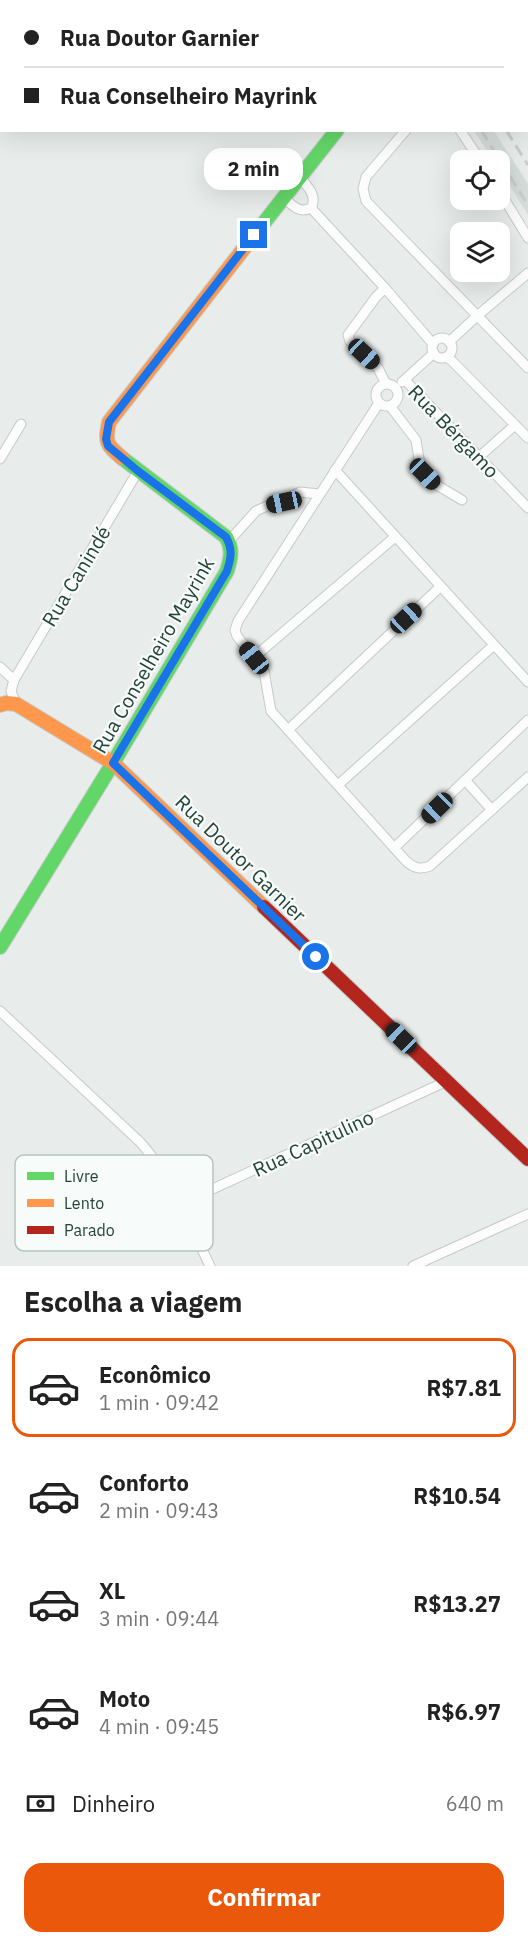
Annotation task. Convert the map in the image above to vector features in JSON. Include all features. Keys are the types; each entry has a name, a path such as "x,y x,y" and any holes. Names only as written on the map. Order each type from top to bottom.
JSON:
{"main road":[{"name":"Rua Conselheiro Mayrink","path":"0,947 113,763 227,571 231,558 231,546 220,531 108,446 106,439 109,422 335,132"},
{"name":"Rua Doutor Garnier","path":"16,704 113,763 528,1159"},
{"path":"0,705 16,704"}],"street":[{"path":"404,132 366,177 363,183 363,195 366,201 528,368"},
{"path":"461,132 473,150"},
{"path":"283,197 302,211 311,208 314,204 313,195 300,177"},
{"path":"311,208 386,288 426,334 439,353 528,438"},
{"path":"510,208 528,238"},
{"path":"450,340 528,273"},
{"path":"386,288 376,297 348,335 350,341 378,368 390,386 398,393 398,399 390,406"},
{"path":"439,353 442,338 450,340"},
{"path":"379,404 375,394 381,386 390,386 405,380 439,353 451,347 450,340"},
{"name":"Rua Bérgamo","path":"405,380 528,508"},
{"path":"379,404 390,406"},
{"path":"379,404 238,621 235,630 237,636 266,677 269,708 394,848 415,868 430,866 528,777"},
{"path":"390,406 394,415 416,440 420,465 425,474 435,484 462,500"},
{"path":"0,459 21,424"},
{"path":"479,457 515,425"},
{"path":"335,470 528,682"},
{"name":"Rua Canindé","path":"14,680 138,471"},
{"path":"229,542 256,511 284,502 300,492 319,494"},
{"path":"254,658 394,537"},
{"path":"288,730 440,587"},
{"path":"338,785 494,645"},
{"path":"1,667 21,669"},
{"path":"1,667 14,680 11,691 16,704"},
{"path":"394,848 528,720"},
{"path":"465,780 492,810"},
{"path":"0,1011 152,1155"},
{"name":"Rua Capitulino","path":"213,1189 447,1081"},
{"path":"413,1266 528,1214"},
{"path":"203,1251 210,1266"}],"shaded area":[{"path":"475,132 495,132 506,150 486,150"},
{"path":"510,156 528,184 528,215 510,186"}],"railway":[{"path":"482,132 528,205"},
{"path":"507,132 528,165"}],"traffic: fast":[{"path":"259,229 335,132"},
{"path":"0,947 113,763 227,571 230,562 231,554 226,537 122,458"}],"traffic: slow":[{"path":"122,458 108,443 109,422 259,229"},
{"path":"0,705 16,704 113,763 264,907"}],"traffic: jam":[{"path":"264,907 528,1159"}],"route":[{"path":"254,235 106,428 108,446 220,531 231,546 231,558 227,571 113,763 316,957"}]}
